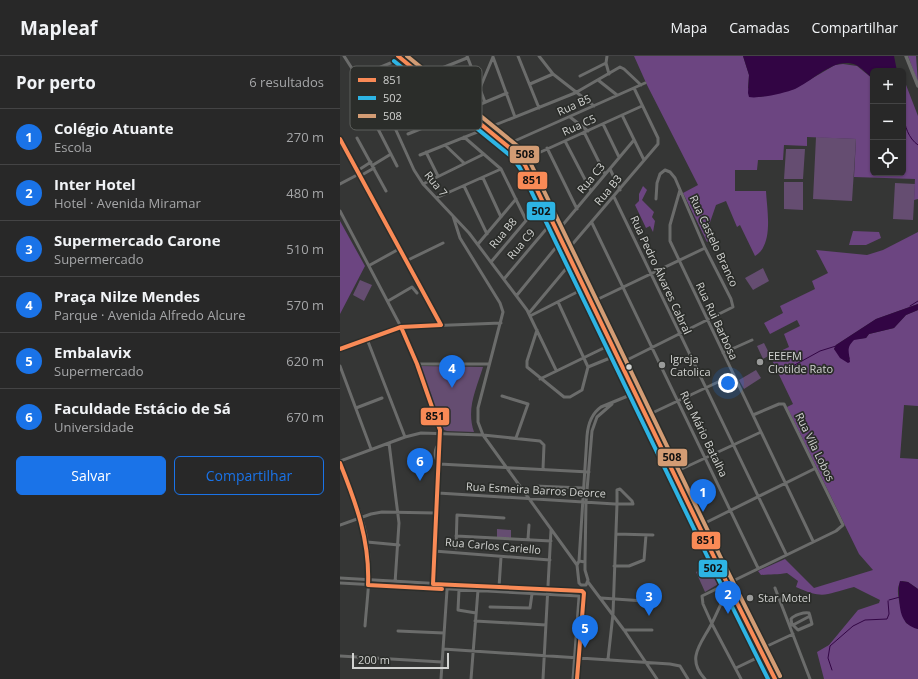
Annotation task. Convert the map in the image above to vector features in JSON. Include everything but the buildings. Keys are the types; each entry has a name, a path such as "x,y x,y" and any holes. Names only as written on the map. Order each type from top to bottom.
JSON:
{"street":[{"name":"Rua 7","path":"344,56 350,66"},
{"path":"482,83 493,56"},
{"path":"493,56 516,117"},
{"path":"518,56 539,108"},
{"path":"540,56 553,74 594,106"},
{"path":"482,129 539,108 598,80 608,74 606,63 607,56"},
{"path":"906,56 918,86"},
{"path":"382,66 403,57"},
{"path":"403,57 416,66"},
{"path":"403,57 412,66"},
{"path":"446,66 467,57"},
{"path":"580,76 606,63"},
{"name":"Rua B5","path":"510,143 643,84 621,67 608,74"},
{"path":"530,84 553,74"},
{"path":"598,80 617,95"},
{"path":"634,88 642,106"},
{"path":"482,103 507,93"},
{"path":"482,94 485,102"},
{"name":"Rua C5","path":"523,160 642,106"},
{"name":"Rua B3","path":"570,247 620,190 659,142 642,106"},
{"path":"622,115 644,160"},
{"path":"570,117 586,132 605,174"},
{"path":"482,120 527,158 734,588 780,679"},
{"path":"603,124 619,157"},
{"path":"482,126 523,160 673,473 775,679"},
{"path":"378,130 397,166"},
{"name":"Rua 7","path":"396,130 414,170 423,184 478,244 517,295 530,315 556,370"},
{"path":"408,134 418,130"},
{"path":"420,155 480,130"},
{"path":"464,137 502,169 526,220"},
{"path":"357,138 386,191"},
{"path":"340,140 441,326"},
{"path":"565,140 591,191"},
{"name":"Rua C3","path":"561,227 634,140"},
{"path":"444,145 464,164"},
{"path":"547,148 576,209"},
{"path":"426,152 438,176"},
{"path":"340,184 391,154"},
{"path":"423,184 484,154"},
{"path":"358,174 372,165"},
{"path":"436,198 502,169"},
{"path":"610,169 620,190"},
{"name":"Rua Castelo Branco","path":"656,199 658,180 662,172 670,172 677,183 705,248 731,299 733,307 707,320"},
{"path":"483,178 501,217"},
{"path":"464,186 487,234"},
{"name":"Rua Rui Barbosa","path":"680,190 669,233 679,261 813,541"},
{"name":"Rua B8","path":"491,262 546,197"},
{"name":"Rua Pedro Álvares Cabral","path":"614,197 786,554"},
{"path":"478,244 516,199"},
{"path":"340,211 370,265 401,327 417,364 437,418 440,442 433,589"},
{"path":"453,216 460,238 502,308 501,323 489,364 477,416 478,426 505,467 552,530 579,570 576,658 573,679"},
{"name":"Rua C9","path":"504,279 553,221"},
{"name":"Rua Mário Batalha","path":"592,223 758,568"},
{"path":"517,295 562,240"},
{"path":"406,261 443,243"},
{"path":"592,302 705,248"},
{"path":"370,265 399,249"},
{"path":"572,262 578,263"},
{"path":"530,315 572,262"},
{"path":"388,301 412,286 417,293"},
{"path":"530,315 585,288"},
{"path":"537,330 526,365 528,369 563,397 568,397 575,394 583,388 588,367 558,302"},
{"path":"625,360 707,320"},
{"path":"340,349 401,327 501,323"},
{"path":"367,339 405,437"},
{"path":"723,353 752,340"},
{"path":"540,379 612,344"},
{"path":"588,367 610,358"},
{"path":"417,364 489,364"},
{"path":"340,366 371,449"},
{"path":"645,413 650,414 733,375"},
{"path":"577,565 579,561 584,472 590,420 596,410 635,393"},
{"path":"502,396 528,404 516,438"},
{"path":"356,408 382,398"},
{"path":"614,402 597,417 593,426 586,502 584,562 588,582 613,614 657,679"},
{"name":"Rua Vila Lobos","path":"753,415 782,404 842,522 841,528 813,541"},
{"path":"673,473 761,432"},
{"path":"365,626 369,580 367,542 361,517 340,462 405,437 421,433 440,433 483,435 543,442 543,470"},
{"path":"389,443 399,511 399,545 395,587"},
{"path":"439,464 589,472"},
{"path":"703,524 814,469"},
{"path":"534,486 583,488"},
{"name":"Rua Esmeira Barros Deorce","path":"438,493 528,499 617,504 633,504 632,501 620,489 617,490 617,504"},
{"path":"608,659 613,614 617,504"},
{"path":"340,525 377,512 399,511 436,514"},
{"path":"456,548 456,517 458,514 504,518"},
{"path":"528,539 529,525"},
{"path":"543,679 552,530"},
{"path":"616,534 653,536"},
{"path":"614,566 632,566 644,560 646,535"},
{"path":"456,536 551,541"},
{"path":"705,679 696,666 696,653 698,646 712,624 731,581 813,541"},
{"path":"367,542 399,545"},
{"name":"Rua Carlos Cariello","path":"434,550 501,557 550,560"},
{"path":"499,587 501,557"},
{"path":"579,561 584,562"},
{"path":"340,578 583,591"},
{"path":"583,586 588,582"},
{"path":"340,583 579,597"},
{"path":"579,583 583,586"},
{"path":"734,588 728,585 702,596 703,604 712,624 741,679"},
{"path":"472,679 478,586"},
{"path":"577,679 576,658 579,597 583,591 583,586"},
{"path":"776,588 810,679"},
{"path":"441,679 447,590"},
{"path":"459,590 458,610 476,613"},
{"path":"490,607 530,608 532,594"},
{"path":"601,598 644,601"},
{"path":"805,612 809,613 812,624 798,630 791,625 791,619 793,616 805,612"},
{"path":"791,625 810,616"},
{"path":"475,621 546,625"},
{"path":"624,630 652,630"},
{"path":"398,631 444,633"},
{"path":"758,645 764,647 793,634"},
{"path":"443,649 473,652 645,661 670,664 680,666 688,679"},
{"path":"736,668 763,655 766,654 769,657"},
{"path":"340,656 442,662"}],"shaded area":[{"path":"634,56 743,56 749,75 748,88 760,97 794,89 835,65 843,64 857,66 870,77 870,176 906,176 906,85 918,116 918,199 914,200 915,179 854,177 856,139 807,137 807,146 784,145 783,160 758,160 757,170 735,170 735,191 766,191 768,226 765,244 761,251 755,256 740,225 737,227 726,201 716,205 707,231 711,240 707,242 683,193 698,185 647,85"},
{"path":"743,56 894,56 896,68 870,68 870,76 856,65 848,63 840,64 824,71 795,89 759,97 749,97 749,75"},
{"path":"908,56 916,56 918,83"},
{"path":"816,137 856,139 852,201 813,199"},
{"path":"786,149 805,149 803,179 784,179"},
{"path":"784,182 803,182 803,210 784,209"},
{"path":"895,183 915,184 913,220 893,219"},
{"path":"643,186 647,190 642,200 654,212 652,217 655,221 653,232 650,226 646,228 635,205 639,201 639,194"},
{"path":"340,221 365,266 340,314"},
{"path":"853,231 879,232 881,238 866,245 849,245"},
{"path":"918,232 918,304 876,319 836,345 834,349 850,359 847,352 849,345 854,339 866,338 869,334 894,328 906,315 918,310 918,406 904,405 900,458 918,459 918,589 908,582 902,581 899,584 898,595 906,623 918,629 918,679 824,679 817,652 829,645 858,610 879,603 880,600 854,587 831,594 819,595 796,587 798,581 787,573 761,575 758,571 785,559 814,588 873,570 859,554 787,407 793,404 770,356 789,347 784,334 800,326 797,320 770,334 764,323 783,313 780,306 815,289 812,281 828,273 816,250 867,255 883,250"},
{"path":"763,268 769,281 753,290 745,278"},
{"path":"360,280 372,285 364,301 353,295"},
{"path":"918,304 918,310 906,315 894,328 869,334 866,338 854,340 849,348 850,362 848,363 840,358 834,349 836,345 876,319"},
{"path":"764,343 770,355 763,359 757,346"},
{"path":"421,366 483,367 471,407 474,432 444,430 420,369"},
{"path":"756,370 761,378 744,389 739,380"},
{"path":"497,529 511,530 511,538 497,537"},
{"path":"711,564 720,583 705,592 696,572"},
{"path":"900,581 908,582 918,589 918,629 908,624 902,617 899,597"}],"waterway":[{"path":"906,127 909,135 918,145"},
{"path":"910,306 918,301"},
{"path":"791,367 820,351 836,346"},
{"path":"889,600 900,597"},
{"path":"832,670 828,658 830,646 853,626 865,620 887,619 889,614 888,601"}],"transit line":[{"name":"851","path":"398,56 410,66"},
{"name":"508","path":"407,56 419,66"},
{"name":"502","path":"394,61 400,66"},
{"name":"508","path":"482,117 520,148 530,162 720,556 780,676"},
{"name":"851","path":"482,125 516,153 525,165 715,559 775,679"},
{"name":"502","path":"479,130 512,157 520,168 768,679"},
{"name":"851","path":"340,139 441,325 401,327 340,349"},
{"name":"851","path":"401,327 417,364 440,430 433,584 582,591 584,593 577,679"},
{"name":"851","path":"340,463 361,522 367,553 368,585 442,589"}],"place":[{"name":"EEEFM Clotilde Rato","path":"760,362"},
{"name":"Igreja Catolica","path":"662,365"},
{"name":"Praça Nilze Mendes","path":"452,388"},
{"name":"Faculdade Estácio de Sá","path":"420,481"},
{"name":"Colégio Atuante","path":"703,512"},
{"name":"Star Motel","path":"750,598"},
{"name":"Inter Hotel","path":"728,614"},
{"name":"Supermercado Carone","path":"649,616"},
{"name":"Embalavix","path":"585,648"}]}
